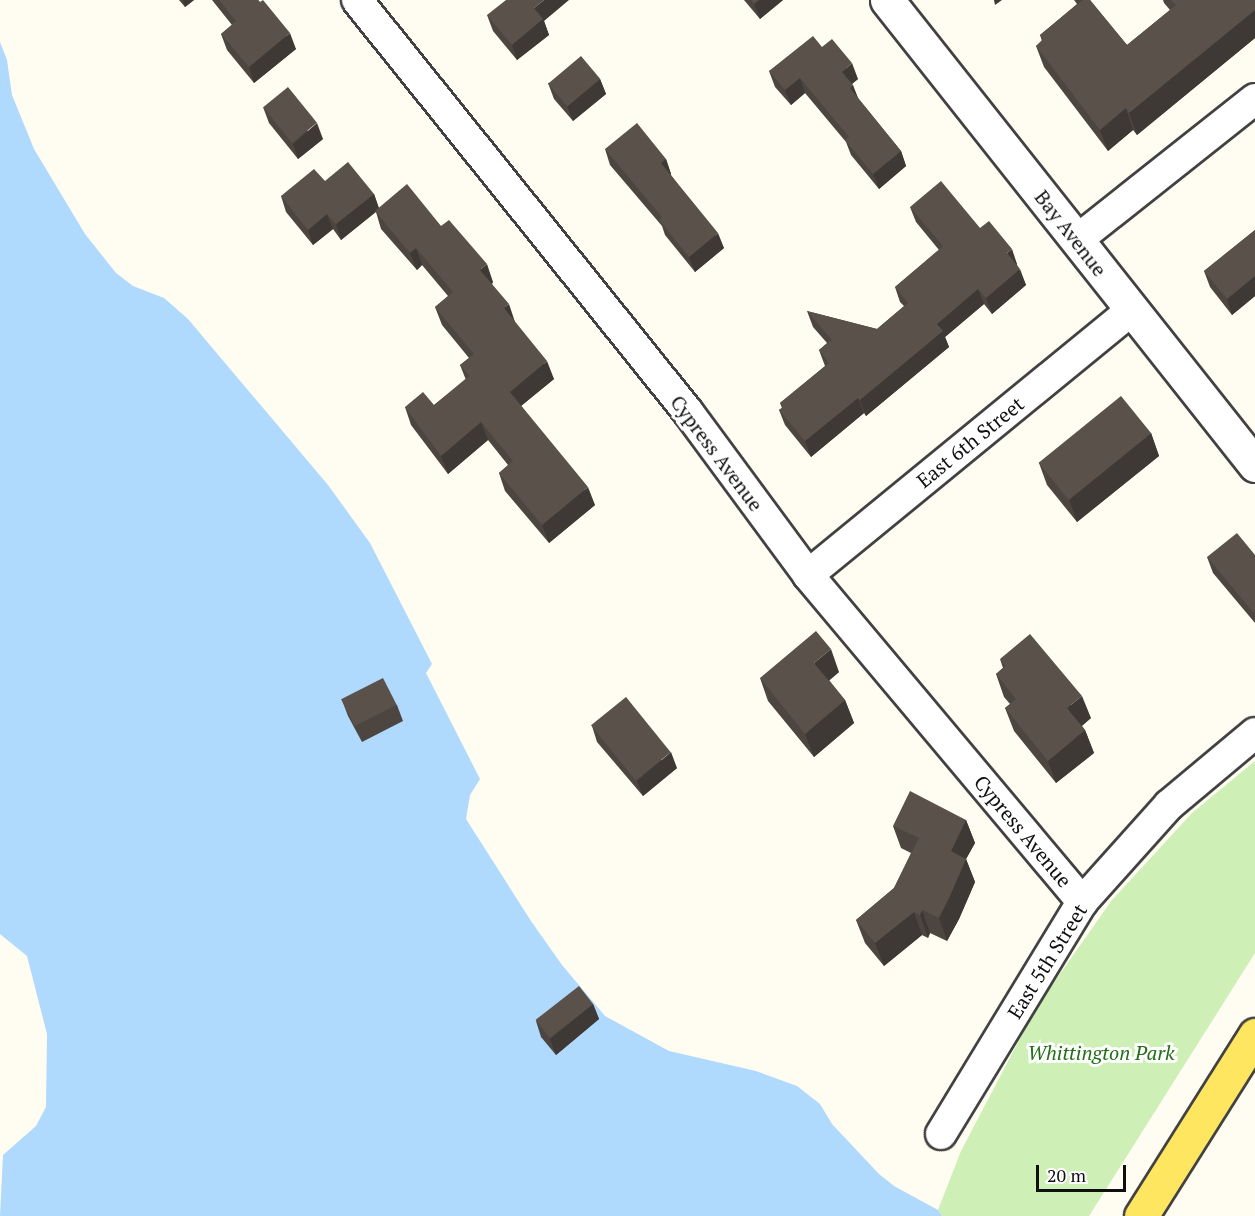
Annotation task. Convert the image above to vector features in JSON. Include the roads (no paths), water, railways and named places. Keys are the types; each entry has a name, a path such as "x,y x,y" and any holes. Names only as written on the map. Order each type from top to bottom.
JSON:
{"main road":[{"path":"1142,1216 1255,1035"}],"street":[{"name":"Cypress Avenue","path":"357,0 688,412 808,575 1082,902"},
{"name":"Bay Avenue","path":"887,0 1255,465"},
{"path":"1077,240 1255,99"},
{"name":"East 6th Street","path":"808,575 1132,310"},
{"name":"East 5th Street","path":"941,1134 1082,902 1169,805 1255,733"}],"water":[{"path":"0,42 7,60 12,95 34,149 85,234 116,273 133,286 164,298 188,319 328,485 370,543 432,664 426,673 480,779 470,795 466,819 562,965 605,1016 669,1051 756,1071 797,1086 820,1104 832,1124 879,1174 894,1186 938,1210 942,1216 0,1216 3,1155 36,1126 46,1107 47,1034 27,956 0,934"}],"park label":[{"name":"Whittington Park","path":"1101,1052"}]}
